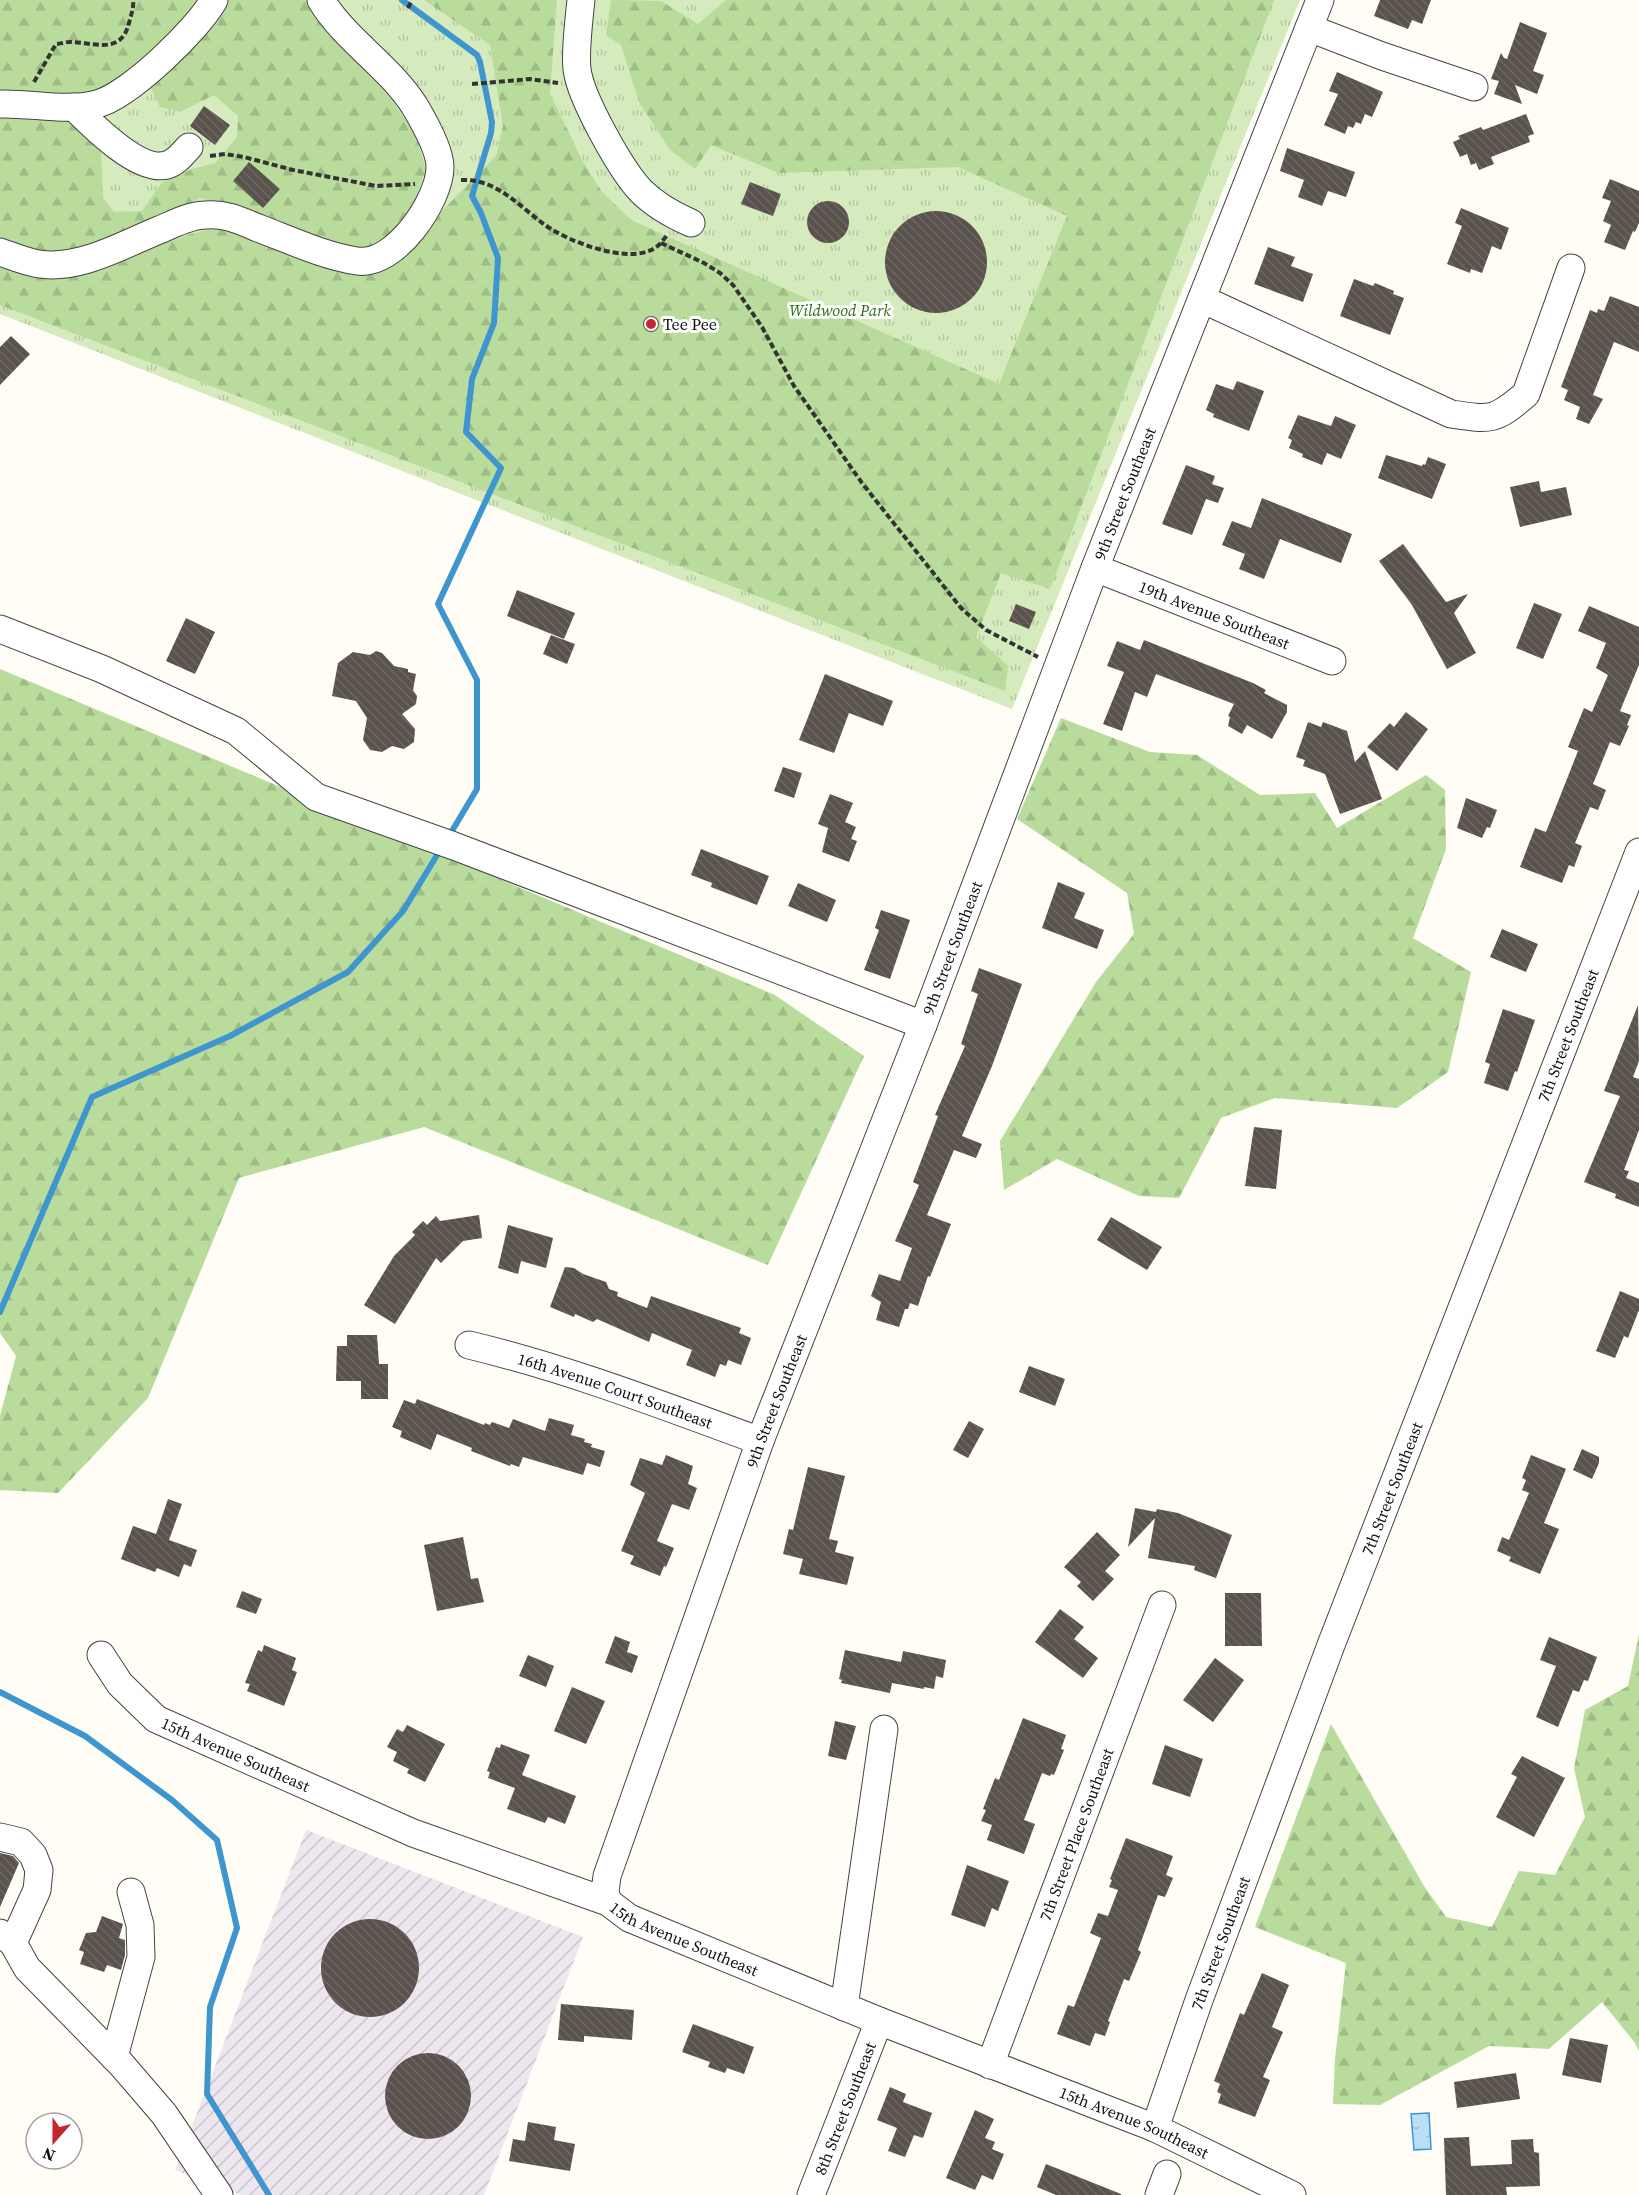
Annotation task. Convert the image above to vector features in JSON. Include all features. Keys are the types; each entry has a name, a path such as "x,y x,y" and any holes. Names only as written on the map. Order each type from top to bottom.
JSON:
{"street":[{"path":"0,104 30,103 52,108 74,107 98,104 117,95 131,86 183,38 214,0"},
{"path":"0,252 37,264 60,266 82,261 181,221 205,214 227,216 359,262 374,260 387,253 412,231 427,207 439,182 440,165 434,145 413,105 390,75 342,27 321,0"},
{"path":"581,0 577,70 601,129 619,161 641,191 686,221"},
{"name":"9th Street Southeast","path":"608,1902 605,1892 607,1876 760,1441 923,1025 1095,568 1320,0"},
{"path":"1309,28 1474,87"},
{"path":"74,107 106,139 132,156 157,166 167,165 177,160 188,149"},
{"path":"1202,299 1451,414 1491,418 1511,407 1526,394 1571,268"},
{"name":"19th Avenue Southeast","path":"1095,568 1332,661"},
{"path":"0,629 102,669 236,731 316,797 454,846 923,1025"},
{"name":"7th Street Southeast","path":"1155,2128 1199,2000 1331,1645 1639,852"},
{"name":"16th Avenue Court Southeast","path":"469,1345 512,1355 624,1391 760,1441"},
{"name":"7th Street Place Southeast","path":"990,2065 1162,1605"},
{"name":"15th Avenue Southeast","path":"101,1655 120,1684 156,1719 166,1724 413,1833 608,1902 629,1918 844,2007 1155,2128 1292,2195"},
{"path":"844,2007 884,1729"},
{"path":"0,1837 21,1842 33,1854 39,1870 37,1890 7,1938 27,1968 114,2057 164,2114 219,2195"},
{"path":"114,2057 141,1957 140,1925 131,1892"},
{"name":"8th Street Southeast","path":"811,2195 879,2021"}],"path":[{"path":"29,85 35,82 56,44 70,42 102,46 116,43 127,31 133,0"},
{"path":"408,8 412,0"},
{"path":"472,84 530,79 582,87"},
{"path":"188,149 206,156 225,154 244,157 293,170 376,186 439,182"},
{"path":"471,180 515,199 545,225 567,238 613,252 630,254 648,251 686,221"},
{"path":"661,243 704,263 733,285 762,327 794,386 856,475 961,608 986,630 1058,667"}],"shaded area":[{"path":"306,1830 583,1937 484,2195 241,2195 175,2170"}],"green space":[{"name":"Wildwood Park","path":"0,0 1300,0 1012,709 0,314"},
{"path":"0,0 200,0 191,15 123,80 96,92 60,96 0,91"},
{"path":"225,0 306,0 392,100 416,136 426,169 411,211 393,231 370,246 351,248 230,204 200,198 167,216 87,251 47,255 0,240 0,111 64,118 82,129 101,152 103,198 114,212 142,211 162,182 192,169 215,163 237,137 238,116 214,95 180,112 160,107 150,86"},
{"name":"Wildwood Park","path":"424,0 557,0 550,93 583,162 602,192 631,220 999,384 1067,216 958,167 779,173 711,145 695,169 670,150 639,102 621,45 606,35 611,0 661,1 698,24 726,0 1274,0 1050,589 1001,573 976,637 1008,666 1005,691 0,305 0,262 142,251 194,233 222,227 358,270 434,219 496,156 503,126 490,45"},
{"path":"0,669 775,995 864,1056 768,1265 424,1127 239,1178 148,1398 58,1493 0,1490 0,1416 16,1356 0,1333"},
{"path":"1061,718 1150,752 1197,755 1260,795 1315,793 1337,828 1426,775 1445,790 1446,849 1413,938 1471,972 1448,1072 1397,1108 1275,1098 1221,1118 1179,1198 1139,1196 1057,1159 1004,1190 1000,1141 1096,982 1134,934 1127,893 1017,819"},
{"path":"1639,1634 1639,2051 1602,2002 1549,2049 1489,2046 1380,2105 1333,2104 1335,2059 1346,1963 1255,1927 1331,1724 1424,1886 1446,1917 1492,1927 1519,1871 1555,1875 1585,1817 1574,1768 1585,1710 1628,1686"}],"water":[{"path":"1429,2113 1431,2149 1414,2150 1411,2114"}],"building":[{"path":"1380,0 1431,0 1422,24 1412,20 1408,29 1374,16"},
{"path":"1520,22 1547,33 1533,71 1544,75 1537,94 1515,85 1522,104 1494,94 1499,81 1491,79 1501,53 1507,59"},
{"path":"1337,72 1383,92 1372,117 1365,114 1361,124 1356,122 1353,128 1348,126 1345,134 1324,125 1338,94 1329,91"},
{"path":"204,106 230,125 215,145 190,126"},
{"path":"1526,114 1534,134 1528,136 1530,142 1491,157 1494,164 1479,170 1476,163 1471,165 1467,154 1460,157 1453,142 1460,139 1458,136 1481,127 1483,130"},
{"path":"1287,148 1355,172 1346,197 1328,191 1322,206 1298,197 1304,180 1280,171"},
{"path":"249,162 280,189 263,208 233,181"},
{"path":"1610,179 1639,191 1639,223 1625,250 1604,242 1611,225 1603,221 1611,201 1602,198"},
{"path":"750,182 781,194 773,216 741,204"},
{"path":"828,201 836,202 843,207 848,214 848,230 843,237 836,242 828,243 820,242 813,237 808,230 807,222 808,214 813,207 820,202"},
{"path":"1461,208 1509,228 1501,250 1492,246 1482,273 1471,269 1470,273 1447,264 1462,226 1455,223"},
{"path":"936,211 955,215 972,226 983,243 987,262 983,281 972,298 955,309 936,313 917,309 900,298 889,281 885,262 889,243 900,226 917,215"},
{"path":"1268,247 1295,257 1291,266 1313,274 1303,302 1254,284"},
{"path":"1354,279 1373,286 1375,283 1404,298 1390,335 1340,316"},
{"path":"1610,296 1639,307 1639,352 1614,342 1593,395 1603,399 1589,424 1576,419 1580,407 1564,400 1568,390 1561,387 1590,310 1597,313 1598,309 1604,311"},
{"name":"Tee Pee","path":"648,316 654,316 659,324 657,330 648,332 643,327 643,321"},
{"path":"11,336 30,354 0,385 0,347"},
{"path":"1237,381 1264,391 1249,431 1213,417 1214,414 1206,410 1216,384 1233,390"},
{"path":"1298,415 1331,426 1335,416 1356,425 1341,459 1327,453 1322,465 1302,457 1303,454 1289,448 1292,440 1288,438"},
{"path":"1386,455 1422,466 1425,465 1428,457 1446,464 1432,499 1378,478"},
{"path":"1186,465 1215,476 1212,484 1224,488 1218,503 1206,499 1192,535 1162,524"},
{"path":"1539,481 1541,492 1566,487 1572,515 1520,527 1510,487"},
{"path":"1262,498 1352,534 1341,563 1280,539 1264,579 1239,569 1245,554 1222,545 1232,521 1251,528"},
{"path":"1403,544 1446,602 1468,594 1454,613 1476,653 1447,669 1412,605 1379,561"},
{"path":"517,590 575,613 564,639 507,616"},
{"path":"1534,603 1562,614 1543,659 1516,648"},
{"path":"1016,604 1036,612 1029,629 1009,621"},
{"path":"1589,606 1639,627 1639,665 1620,711 1631,715 1627,725 1629,726 1620,746 1610,742 1593,784 1606,790 1598,810 1590,807 1575,843 1582,846 1574,867 1569,865 1562,883 1520,867 1535,828 1546,832 1578,751 1568,747 1584,708 1592,712 1608,675 1596,668 1606,643 1578,631"},
{"path":"186,618 215,632 195,674 166,661"},
{"path":"551,635 575,644 567,664 543,654"},
{"path":"1144,640 1253,683 1266,690 1264,693 1287,705 1287,712 1272,739 1247,725 1242,734 1228,726 1230,717 1228,716 1234,704 1156,674 1147,697 1135,692 1122,731 1103,724 1124,672 1107,666 1117,641 1140,650"},
{"path":"376,651 382,653 394,666 408,669 408,672 416,674 413,690 417,696 416,704 402,714 415,729 414,742 404,749 392,746 382,752 370,750 363,740 367,718 356,701 332,696 338,663 353,652 370,655"},
{"path":"825,674 893,701 883,726 849,713 834,753 799,740"},
{"path":"1406,712 1428,729 1397,771 1367,747 1390,723 1394,727"},
{"path":"1308,722 1321,727 1323,722 1347,731 1355,762 1365,751 1382,799 1340,814 1325,774 1303,766 1305,760 1296,757"},
{"path":"783,767 802,773 794,798 774,791"},
{"path":"830,794 853,803 845,822 856,827 851,839 857,841 849,862 822,852 828,828 818,824"},
{"path":"1466,798 1497,810 1490,828 1487,827 1482,838 1457,828"},
{"path":"701,849 769,876 757,905 711,887 712,883 691,875"},
{"path":"1058,882 1085,893 1074,918 1104,930 1097,949 1042,928"},
{"path":"798,883 836,900 827,922 788,906"},
{"path":"881,910 910,920 890,979 864,970 879,930 875,928"},
{"path":"1502,929 1538,944 1526,972 1490,957"},
{"path":"979,968 1022,984 992,1066 962,1136 982,1144 976,1158 954,1150 927,1215 951,1224 930,1277 928,1276 918,1306 910,1303 908,1309 905,1309 899,1327 876,1320 881,1302 871,1296 879,1274 900,1281 912,1248 895,1241 919,1185 913,1182 938,1116 935,1115 965,1046 961,1044 978,994 971,991"},
{"path":"1638,1005 1639,1061 1633,1077 1639,1079 1639,1130 1624,1170 1629,1171 1626,1178 1639,1183 1639,1207 1615,1198 1616,1194 1584,1182 1620,1096 1604,1091"},
{"path":"1503,1009 1535,1020 1508,1091 1484,1083 1490,1064 1485,1062"},
{"path":"1254,1127 1282,1130 1276,1189 1245,1186"},
{"path":"479,1215 482,1238 463,1241 441,1263 436,1258 395,1324 364,1305 394,1256 415,1235 412,1232 423,1221 427,1225 436,1216 440,1221"},
{"path":"1111,1217 1162,1247 1147,1270 1097,1240"},
{"path":"508,1225 553,1238 546,1268 521,1261 518,1274 498,1268"},
{"path":"565,1267 574,1268 583,1274 606,1282 609,1289 618,1292 617,1296 647,1308 651,1296 741,1328 739,1333 751,1338 741,1365 728,1360 726,1366 720,1364 715,1377 686,1365 692,1350 652,1333 649,1342 597,1319 593,1322 550,1307"},
{"path":"1620,1291 1639,1299 1639,1310 1628,1338 1624,1336 1615,1358 1596,1351"},
{"path":"347,1335 377,1335 379,1364 388,1364 388,1399 361,1399 361,1381 336,1381 337,1346 347,1346"},
{"path":"1029,1366 1065,1379 1055,1406 1019,1392"},
{"path":"417,1399 484,1425 485,1423 490,1425 492,1422 509,1428 513,1419 545,1431 549,1418 574,1425 571,1435 585,1439 584,1442 592,1444 591,1447 605,1451 600,1467 587,1463 583,1475 523,1457 519,1467 511,1464 510,1466 471,1451 472,1448 437,1434 431,1450 400,1437 402,1431 392,1427 404,1400 415,1404"},
{"path":"969,1421 984,1429 968,1458 953,1450"},
{"path":"1582,1449 1599,1457 1599,1463 1592,1479 1573,1470"},
{"path":"666,1455 693,1466 688,1484 697,1488 689,1510 672,1504 657,1541 674,1548 660,1576 630,1564 634,1556 621,1551 645,1493 630,1485 640,1458 662,1465"},
{"path":"1531,1455 1566,1469 1544,1523 1559,1529 1540,1574 1509,1561 1511,1557 1497,1551 1502,1537 1509,1540 1529,1493 1522,1490 1526,1480 1522,1478"},
{"path":"808,1467 845,1476 829,1539 838,1541 835,1552 854,1557 847,1585 799,1574 803,1559 783,1554 789,1529 793,1530"},
{"path":"168,1499 182,1504 169,1540 197,1550 191,1567 184,1564 179,1577 157,1568 155,1572 121,1559 133,1526 156,1534"},
{"path":"1135,1508 1178,1513 1232,1535 1216,1578 1194,1570 1195,1566 1148,1558 1155,1518 1128,1547"},
{"path":"1097,1532 1120,1555 1105,1571 1114,1579 1093,1601 1077,1586 1081,1582 1064,1567"},
{"path":"463,1537 471,1579 478,1578 484,1602 437,1611 424,1545"},
{"path":"242,1591 262,1599 256,1614 236,1607"},
{"path":"1225,1593 1261,1593 1262,1646 1225,1646"},
{"path":"1060,1609 1084,1627 1074,1639 1098,1658 1083,1678 1035,1642"},
{"path":"615,1636 630,1642 627,1652 638,1656 632,1673 605,1663"},
{"path":"1549,1637 1597,1657 1588,1681 1584,1680 1579,1692 1573,1690 1558,1727 1536,1717 1556,1666 1540,1660"},
{"path":"264,1645 296,1658 292,1670 297,1672 284,1706 247,1691 250,1684 245,1683 258,1650 262,1652"},
{"path":"845,1650 901,1662 903,1651 946,1660 943,1678 936,1676 934,1689 892,1683 890,1693 841,1683 842,1680 839,1679"},
{"path":"528,1655 554,1666 546,1687 519,1676"},
{"path":"1215,1658 1244,1680 1213,1722 1183,1700"},
{"path":"572,1687 605,1701 586,1744 554,1731"},
{"path":"1023,1718 1066,1735 1061,1749 1064,1750 1054,1775 1042,1773 1024,1820 1035,1824 1024,1854 987,1840 992,1825 981,1821 986,1810 983,1809 995,1778 999,1780"},
{"path":"835,1721 856,1726 846,1760 828,1756"},
{"path":"407,1725 445,1744 425,1782 407,1773 409,1769 393,1761 397,1752 387,1747 397,1729 403,1732"},
{"path":"501,1744 530,1755 522,1775 576,1796 565,1824 548,1817 545,1823 507,1809 515,1788 488,1778 490,1772 487,1771 496,1747 500,1748"},
{"path":"1165,1745 1203,1759 1190,1797 1152,1784"},
{"path":"1522,1756 1565,1778 1534,1837 1496,1817 1517,1777 1511,1774"},
{"path":"1126,1838 1173,1856 1166,1875 1173,1878 1165,1897 1158,1895 1138,1950 1141,1952 1129,1981 1124,1979 1108,2021 1110,2022 1105,2036 1095,2033 1090,2046 1057,2034 1068,2005 1074,2007 1101,1938 1090,1933 1098,1913 1108,1916 1118,1890 1109,1887 1112,1880 1110,1879"},
{"path":"0,1853 13,1856 19,1863 0,1907"},
{"path":"967,1865 1009,1881 998,1911 992,1908 985,1927 951,1915"},
{"path":"102,1916 123,1924 119,1938 125,1940 125,1955 121,1970 107,1965 104,1972 80,1964 84,1952 79,1950 86,1933 96,1932"},
{"path":"370,1919 389,1922 405,1933 416,1949 419,1968 416,1987 405,2003 389,2014 370,2017 351,2014 335,2003 324,1987 321,1968 324,1949 335,1933 351,1922"},
{"path":"1262,1973 1289,1985 1272,2027 1283,2032 1263,2077 1270,2080 1255,2117 1218,2103 1221,2094 1217,2092 1220,2084 1214,2081 1240,2013 1244,2015"},
{"path":"561,2004 634,2010 632,2040 584,2036 584,2042 558,2040"},
{"path":"693,2024 754,2047 744,2074 727,2068 725,2073 708,2067 710,2062 682,2052"},
{"path":"1570,2038 1608,2045 1601,2083 1562,2075"},
{"path":"428,2053 444,2057 458,2066 467,2080 471,2096 467,2112 458,2126 444,2135 428,2139 412,2135 398,2126 389,2112 385,2096 389,2080 398,2066 412,2057"},
{"path":"1516,2073 1520,2099 1457,2108 1454,2082"},
{"path":"890,2087 906,2094 903,2102 932,2113 923,2138 914,2135 905,2157 888,2151 897,2128 877,2120"},
{"path":"975,2110 994,2119 985,2138 995,2142 992,2149 1004,2154 993,2180 982,2175 975,2190 946,2178"},
{"path":"528,2122 556,2127 554,2140 575,2144 570,2171 509,2161 513,2139 525,2141"},
{"path":"1469,2137 1471,2166 1512,2164 1511,2140 1533,2139 1534,2152 1539,2153 1540,2186 1506,2187 1507,2195 1446,2195 1444,2138"},
{"path":"1046,2164 1121,2195 1056,2195 1037,2187"}],"waterway":[{"path":"402,0 477,55 492,122 491,133 472,196 498,258 494,323 472,379 466,432 501,468 438,604 477,680 477,789 449,836"},
{"path":"0,1312 92,1097 230,1036 348,972 403,911 442,847"},
{"path":"0,1692 85,1736 172,1800 217,1840 237,1928 210,2007 207,2094 269,2195"}],"place":[{"name":"Tee Pee","path":"651,324"}]}
